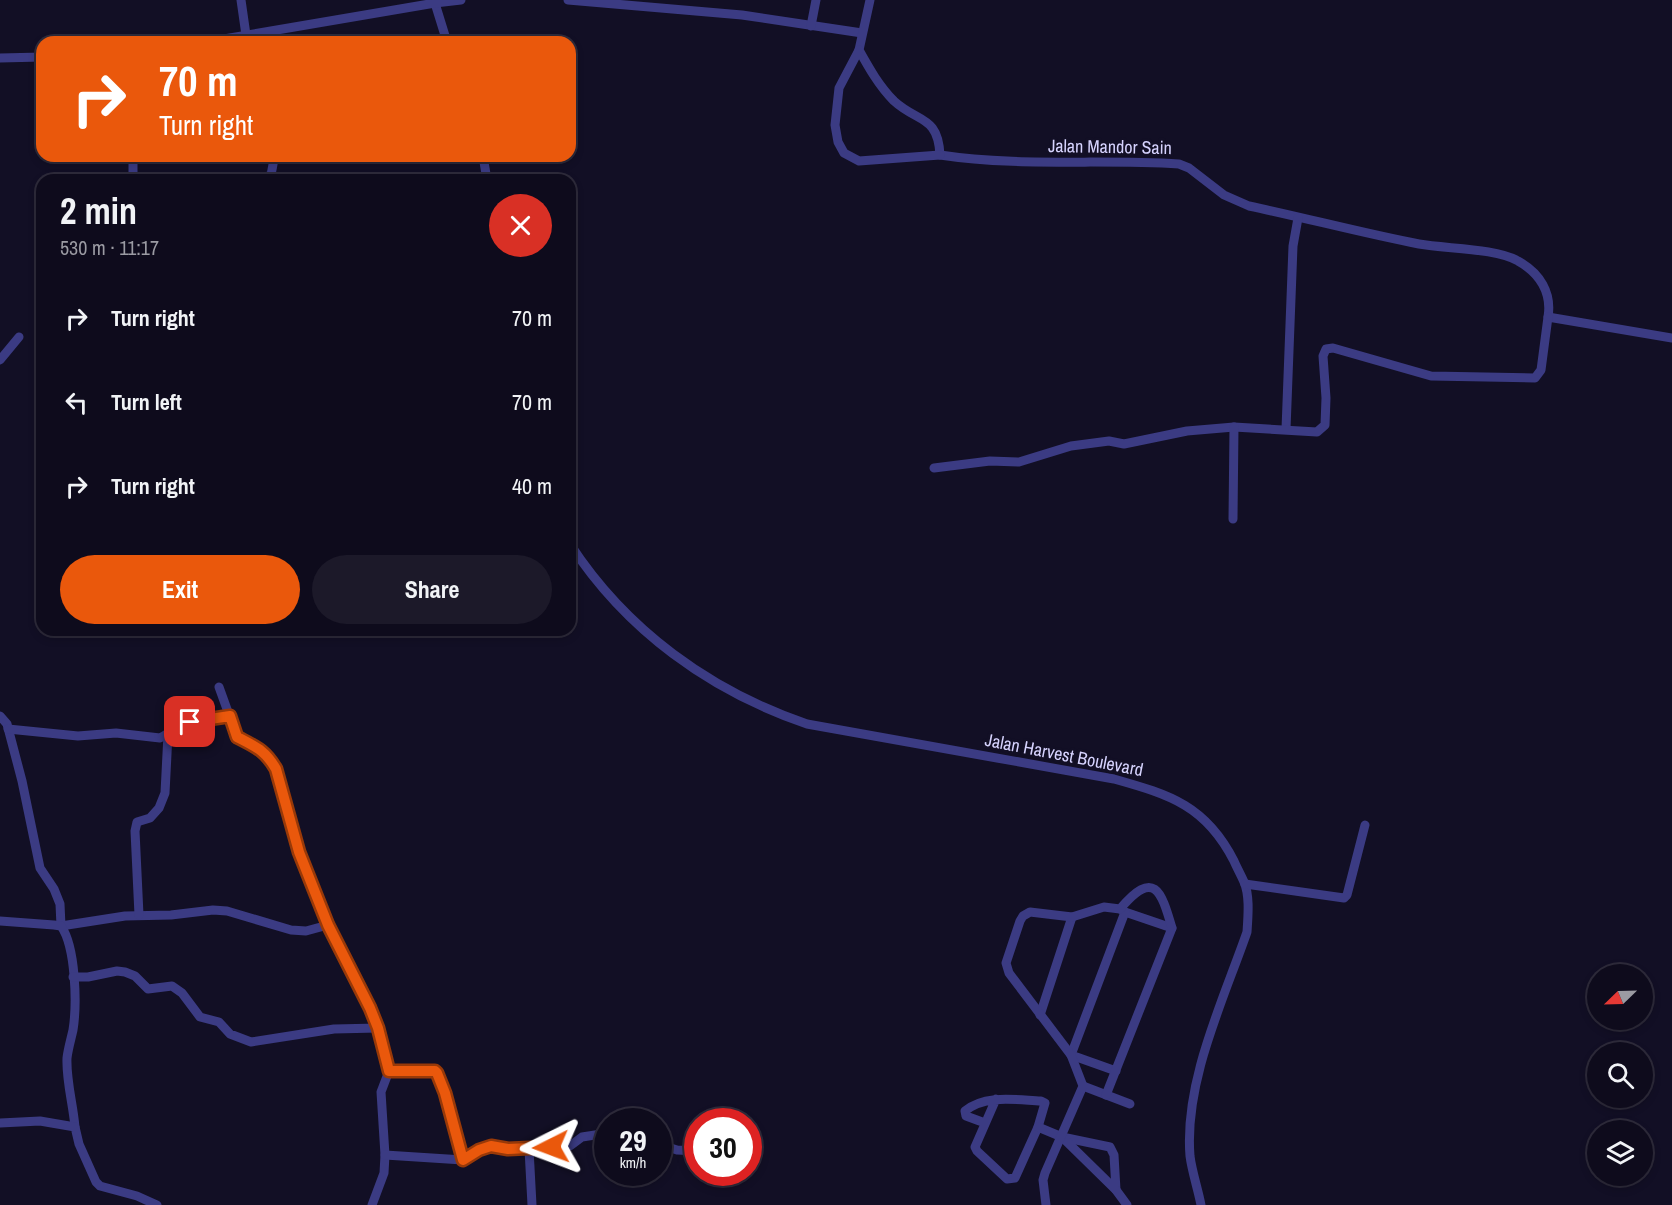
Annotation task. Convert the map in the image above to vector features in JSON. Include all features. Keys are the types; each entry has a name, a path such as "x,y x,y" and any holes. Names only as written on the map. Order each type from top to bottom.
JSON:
{"street":[{"path":"241,0 246,35"},
{"path":"240,36 434,1 461,0"},
{"path":"568,0 742,15 862,33"},
{"path":"811,26 816,0"},
{"path":"870,0 859,50 872,73 895,102 929,123 936,132 939,155"},
{"path":"434,1 445,36"},
{"name":"Jalan Mandor Sain","path":"859,50 839,88 835,125 838,142 844,153 859,160 939,155 1012,160 1179,164 1189,168 1224,195 1249,206 1420,244 1499,253 1518,260 1531,269 1548,293 1550,306 1541,370 1535,378 1431,376 1333,348 1326,349 1323,356 1326,398 1324,425 1317,432 1286,429"},
{"path":"0,58 36,57"},
{"path":"934,468 990,461 1019,462 1071,446 1109,441 1124,444 1187,431 1234,427 1286,429 1293,246 1298,218"},
{"path":"1548,317 1672,338"},
{"path":"0,360 19,337"},
{"path":"1233,519 1234,427"},
{"name":"Jalan Harvest Boulevard","path":"576,552 604,591 644,631 681,661 771,712 807,724 1102,777 1152,790 1186,805 1216,831 1227,846 1245,884 1247,932 1198,1069 1190,1117 1190,1157 1201,1205"},
{"path":"219,687 237,737 262,750 276,769 299,852 328,925 378,1028 389,1071 381,1092 384,1173 372,1205"},
{"path":"0,716 8,729 22,781 40,868 54,889 60,904 61,926 66,933 71,957 75,1007 67,1058 79,1144 100,1186 137,1196 157,1205"},
{"path":"8,729 78,736 116,734 155,738 168,734 185,723 230,716"},
{"path":"139,915 135,831 137,822 150,818 163,799 168,734"},
{"path":"1245,884 1344,898 1347,895 1365,825"},
{"path":"1071,1055 1123,911 1131,897 1146,887 1154,888 1159,892 1172,928 1106,1095"},
{"path":"1046,1205 1043,1180 1045,1173 1083,1086 1071,1055 1009,974 1006,963 1020,921 1026,913 1030,912 1072,917 1104,907 1172,928"},
{"path":"0,921 61,926 125,916 227,911 291,930 306,931 328,925"},
{"path":"1040,1016 1072,917"},
{"path":"73,977 125,972 135,976 148,989 172,986 182,993 200,1017 219,1022 230,1034 251,1042 334,1029 378,1028"},
{"path":"1071,1055 1116,1071"},
{"path":"389,1071 435,1071 437,1073 445,1093 463,1160"},
{"path":"1083,1086 1130,1104"},
{"path":"985,1123 966,1116 965,1111 972,1106 996,1099 1046,1104 1045,1130 1016,1177 1011,1180 1007,1179 976,1149 975,1144 985,1123 996,1099"},
{"path":"0,1123 40,1121 75,1126"},
{"path":"1045,1130 1062,1137 1110,1147 1113,1150 1116,1190"},
{"path":"385,1155 463,1160 491,1146 529,1149 570,1146 582,1137 594,1135"},
{"path":"1062,1137 1116,1190 1127,1205"},
{"path":"529,1149 532,1205"},
{"path":"1044,1193 1055,1205"}],"route":[{"path":"190,722 230,716 237,737 269,756 276,769 299,852 328,925 370,1008 378,1028 389,1071 435,1071 437,1073 445,1093 463,1160 491,1146 508,1149 551,1147"}]}
